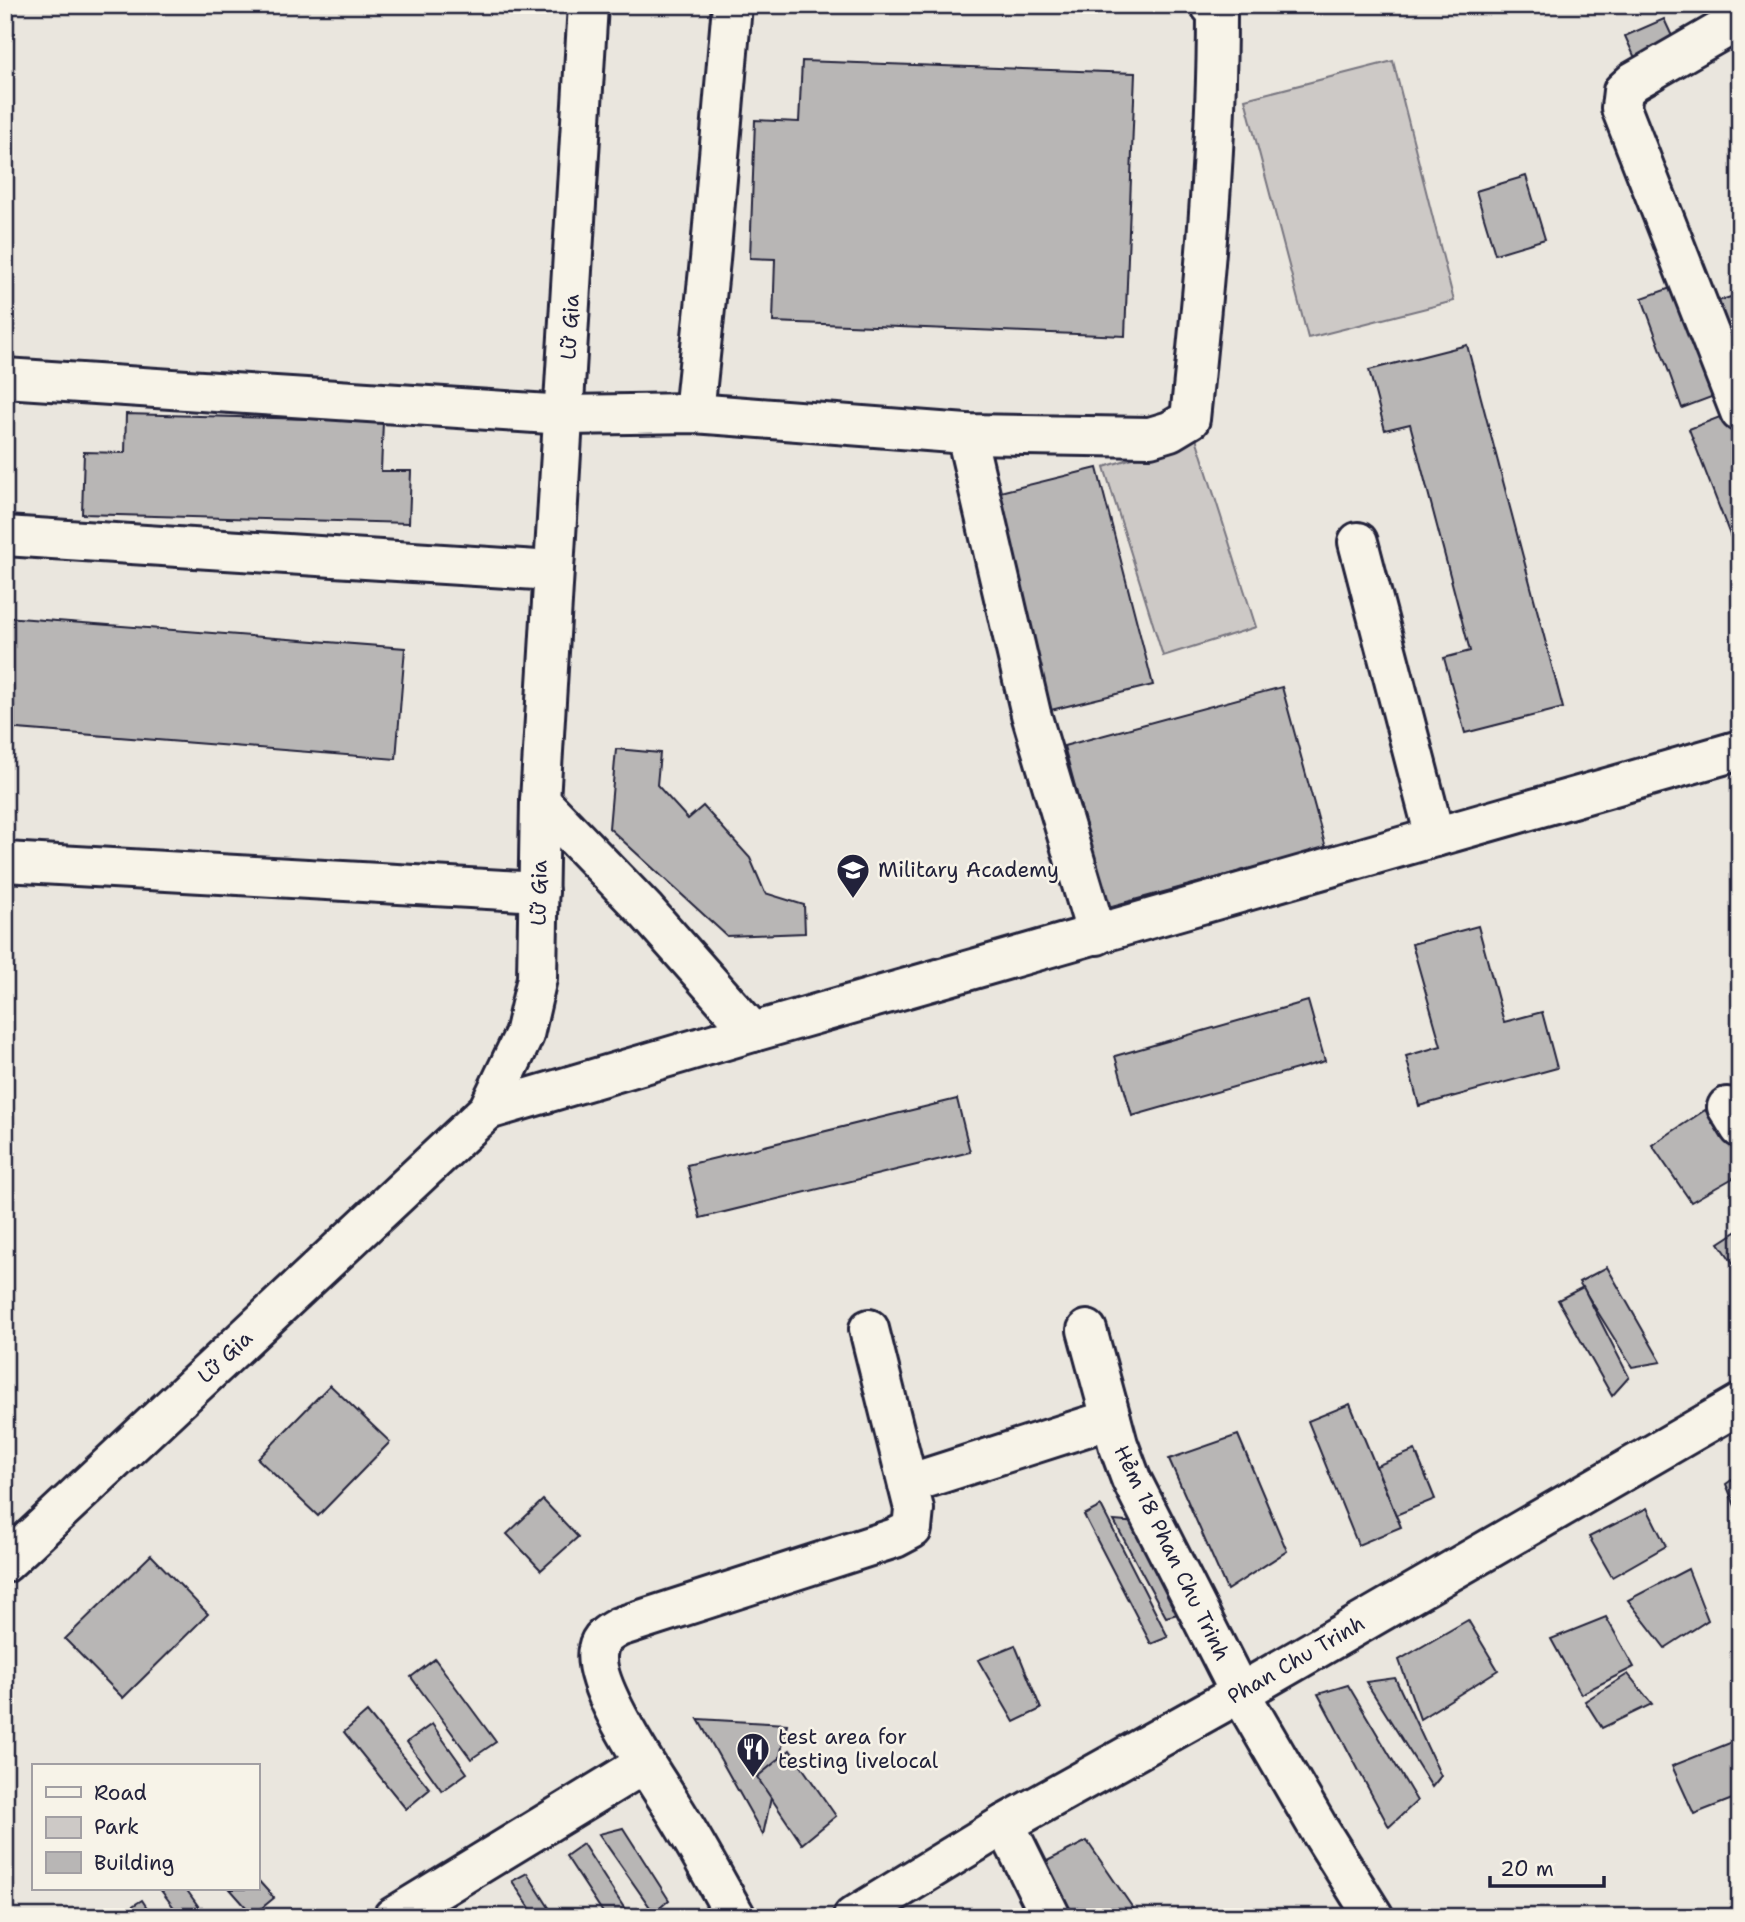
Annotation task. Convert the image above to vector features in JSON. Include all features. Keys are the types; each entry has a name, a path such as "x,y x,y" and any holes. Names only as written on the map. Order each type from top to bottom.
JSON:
{"main road":[{"name":"Lữ Gia","path":"5,1563 488,1110 524,1035 537,978 540,802 588,5"},
{"path":"694,413 732,5"},
{"path":"5,379 565,415 694,413 966,434 1150,437 1170,431 1191,419 1207,252 1217,66 1217,13 1210,5"},
{"path":"1740,20 1634,81 1623,92 1621,108 1740,412"},
{"path":"966,434 1031,714 1097,935"},
{"path":"5,536 553,571"},
{"path":"1358,542 1435,837"},
{"path":"488,1110 1740,750"},
{"path":"540,802 646,911 753,1032"},
{"path":"5,862 539,892"},
{"path":"736,1917 672,1805 644,1764 605,1688 598,1669 597,1649 604,1636 619,1627 907,1533 912,1529 914,1509 869,1329"},
{"name":"Hẻm 18 Phan Chu Trinh","path":"1087,1330 1111,1419 1131,1479 1240,1693 1374,1917"},
{"name":"Phan Chu Trinh","path":"853,1917 1005,1824 1240,1693 1740,1404"},
{"path":"908,1484 1111,1419"},
{"path":"393,1917 644,1764"},
{"path":"1005,1824 1051,1917"}],"green space":[{"path":"1393,61 1454,301 1308,338 1245,99"},
{"path":"1196,438 1256,627 1163,656 1104,467"}],"building":[{"path":"1704,5 1740,5 1714,25"},
{"path":"1664,19 1678,49 1639,67 1625,36"},
{"path":"802,61 1135,73 1125,336 773,322 775,259 750,258 755,120 799,122"},
{"path":"1526,176 1545,239 1495,254 1476,191"},
{"path":"1682,284 1722,393 1682,408 1642,298"},
{"path":"1740,294 1740,373 1715,302"},
{"path":"1467,345 1563,708 1465,733 1444,658 1470,651 1410,424 1385,430 1369,370"},
{"path":"1730,413 1740,439 1740,561 1689,429"},
{"path":"126,414 383,421 381,471 411,471 409,523 82,514 84,452 125,453"},
{"path":"1097,468 1153,685 1051,710 996,493"},
{"path":"5,617 405,648 396,759 5,728"},
{"path":"1282,687 1326,848 1108,907 1064,746"},
{"path":"616,749 660,753 657,785 688,819 703,806 750,858 765,893 804,905 805,933 727,936 609,828"},
{"path":"1478,926 1504,1022 1542,1012 1557,1068 1419,1106 1406,1056 1441,1046 1412,944"},
{"path":"1308,1001 1325,1061 1132,1116 1115,1056"},
{"path":"957,1099 970,1152 700,1218 687,1165"},
{"path":"1705,1110 1740,1158 1740,1174 1691,1202 1652,1145"},
{"path":"1740,1231 1740,1273 1719,1243"},
{"path":"1607,1267 1661,1362 1632,1367 1579,1282"},
{"path":"1583,1287 1629,1377 1612,1396 1558,1300"},
{"path":"330,1385 390,1442 318,1516 258,1459"},
{"path":"1350,1404 1401,1527 1358,1545 1308,1421"},
{"path":"1238,1435 1287,1551 1227,1590 1169,1459"},
{"path":"1415,1450 1435,1499 1396,1515 1376,1466"},
{"path":"1740,1474 1740,1518 1726,1484"},
{"path":"543,1500 578,1537 541,1570 507,1534"},
{"path":"1101,1506 1168,1637 1151,1644 1084,1515"},
{"path":"1647,1508 1666,1546 1612,1577 1589,1537"},
{"path":"1114,1521 1139,1523 1189,1611 1166,1617"},
{"path":"151,1555 208,1614 123,1698 65,1639"},
{"path":"1688,1569 1708,1620 1665,1648 1628,1600"},
{"path":"1606,1617 1634,1667 1581,1694 1551,1639"},
{"path":"1468,1620 1498,1670 1420,1719 1399,1660"},
{"path":"1015,1645 1041,1709 1014,1722 978,1660"},
{"path":"435,1659 496,1742 471,1759 411,1677"},
{"path":"1628,1674 1652,1704 1602,1728 1585,1701"},
{"path":"1395,1678 1441,1776 1432,1787 1366,1682"},
{"path":"1348,1685 1417,1801 1389,1827 1318,1694"},
{"path":"367,1712 430,1789 406,1809 344,1732"},
{"name":"test area for testing livelocal","path":"698,1719 787,1724 763,1835"},
{"path":"432,1724 467,1773 442,1791 407,1742"},
{"path":"1740,1739 1740,1796 1694,1814 1672,1766"},
{"path":"790,1750 836,1816 802,1844 757,1777"},
{"path":"623,1828 669,1900 654,1913 599,1834"},
{"path":"1087,1841 1139,1917 1074,1917 1043,1863"},
{"path":"583,1844 630,1917 606,1917 566,1856"},
{"path":"527,1873 555,1917 536,1917 512,1881"},
{"path":"259,1881 274,1898 253,1915 231,1890 259,1890"},
{"path":"161,1890 187,1890 206,1917 181,1917"},
{"path":"1035,1895 1045,1917 1024,1917 1020,1908"},
{"path":"142,1900 153,1917 118,1915"}],"place":[{"name":"Military Academy","path":"853,900"},
{"name":"test area for testing livelocal","path":"753,1779"}]}
